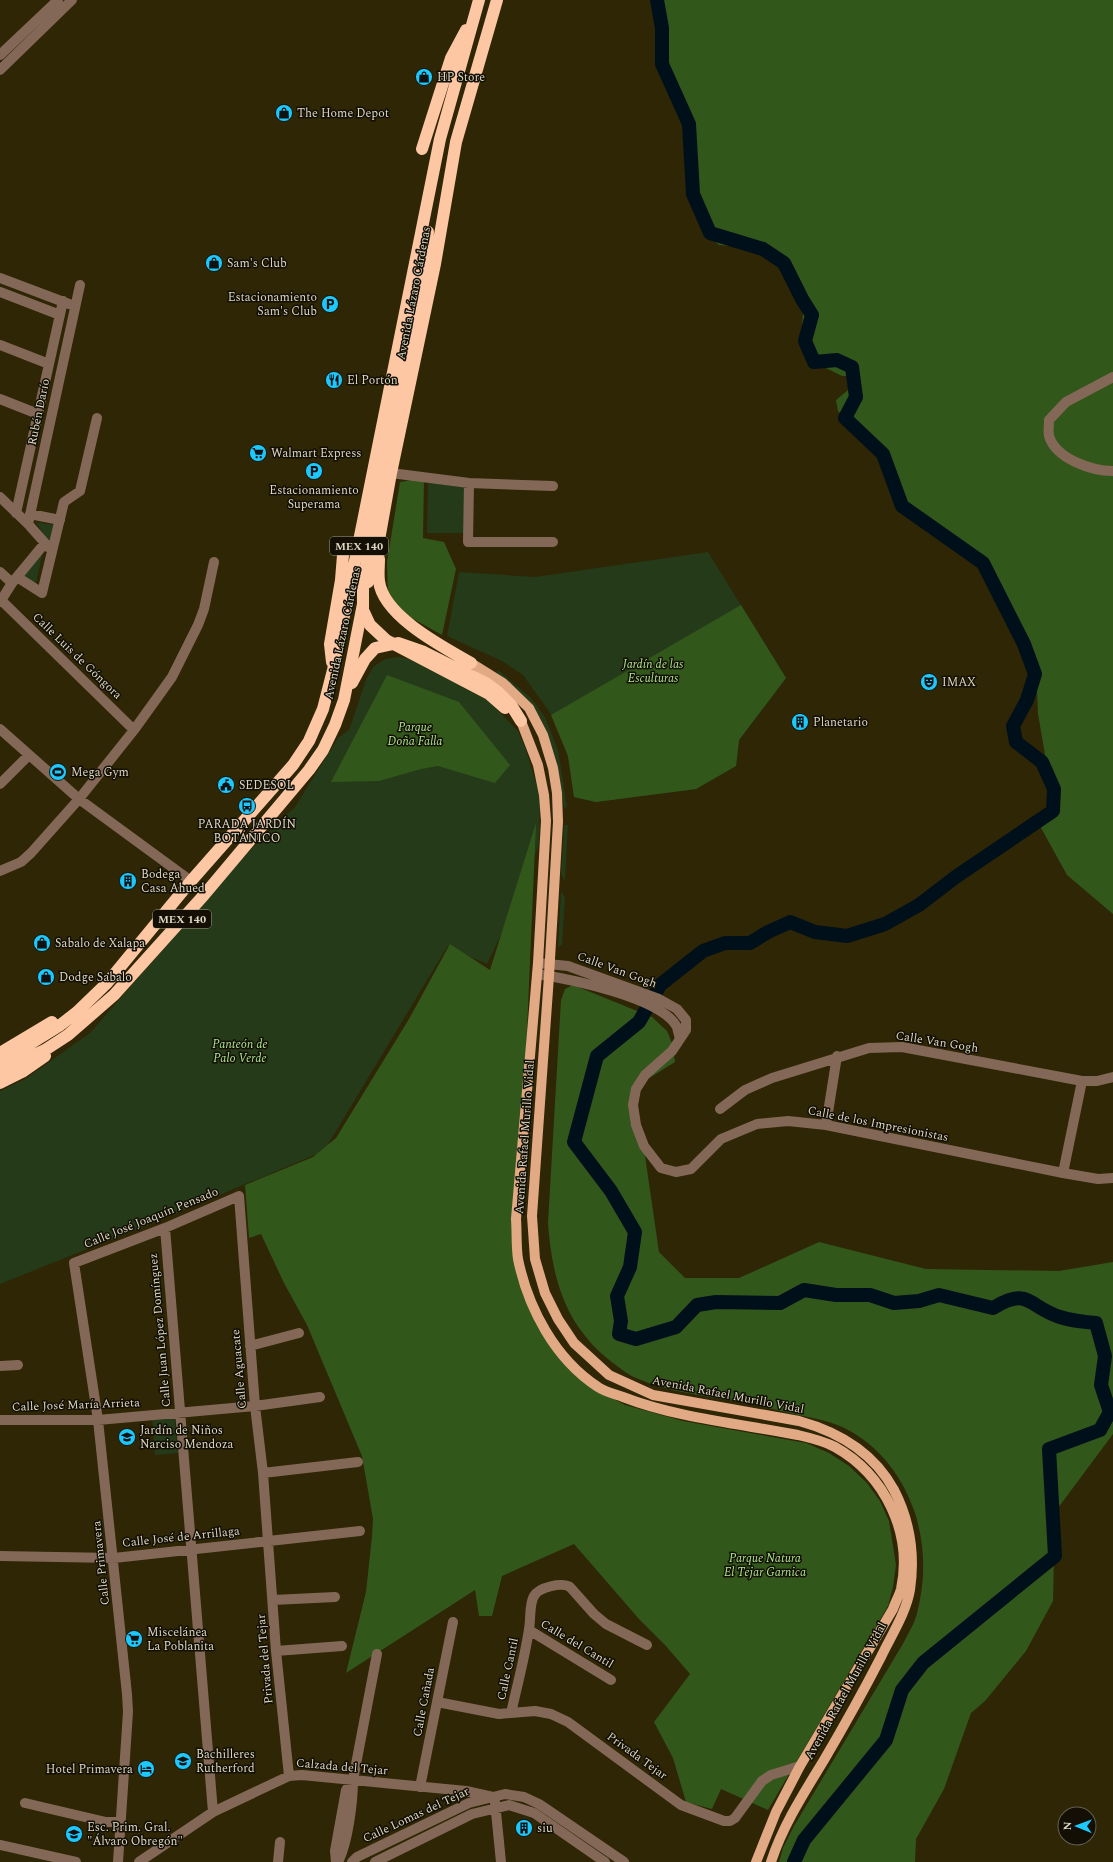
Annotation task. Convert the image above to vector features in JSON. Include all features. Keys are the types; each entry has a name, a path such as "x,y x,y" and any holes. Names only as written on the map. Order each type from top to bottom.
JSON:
{"highway":[{"name":"Avenida Lázaro Cárdenas","path":"0,1071 44,1050 68,1035 114,995 204,895 289,796 323,750 335,725 344,700 367,584 379,540 391,473 435,264 456,142 497,0"},
{"name":"Avenida Lázaro Cárdenas","path":"0,1062 42,1038 77,1012 107,983 191,881 293,764 309,741 323,709 333,670 440,139 477,6"},
{"path":"422,149 451,58 477,6"},
{"path":"430,191 425,270 369,546 363,586 363,610 370,624 386,640 485,692 520,721"},
{"path":"379,540 379,581 382,593 395,611 434,642 471,663"},
{"path":"333,670 330,655 330,644 341,580 343,555"},
{"path":"344,700 356,674 369,654 375,648 398,644 424,652 486,683 511,705 520,721"},
{"path":"0,1052 58,1018 77,1012"},
{"path":"0,1083 22,1072 40,1060 68,1035"}],"main road":[{"name":"Avenida Rafael Murillo Vidal","path":"471,663 503,683 529,708 543,735 553,768 557,793 558,818 550,963 532,1216 535,1259 545,1293 558,1319 574,1343 609,1375 653,1395 799,1421 820,1427 839,1436 859,1448 889,1481 900,1501 907,1523 912,1548 912,1571 910,1592 902,1615 857,1704 789,1818 770,1862"},
{"name":"Avenida Rafael Murillo Vidal","path":"520,721 538,765 545,809 545,840 538,962 517,1227 518,1258 527,1292 541,1323 553,1343 579,1372 599,1388 643,1405 798,1435 816,1439 835,1447 853,1459 880,1487 891,1504 898,1524 903,1549 903,1570 900,1590 893,1609 800,1766 776,1812 756,1862"}],"street":[{"path":"0,55 58,0"},
{"path":"0,70 72,0"},
{"path":"0,278 75,306"},
{"name":"Rubén Darío","path":"29,519 80,285"},
{"path":"0,292 60,315"},
{"name":"Rubén Darío","path":"16,513 63,301"},
{"path":"0,345 49,364"},
{"path":"1113,377 1066,402 1049,420 1049,436 1061,454 1076,463 1105,471 1113,470"},
{"path":"0,399 38,414"},
{"path":"0,572 42,593 49,547 60,520 64,502 80,491 97,418"},
{"path":"391,473 469,483 553,486"},
{"path":"469,483 468,542 553,542"},
{"path":"0,497 16,513 29,519 60,520"},
{"path":"29,519 49,547"},
{"path":"1,601 14,580 49,547"},
{"path":"0,871 21,862 31,853 79,799 134,730 172,677 198,625 204,609 214,562"},
{"name":"Calle Luis de Góngora","path":"1,601 134,730"},
{"path":"0,729 79,799 191,881"},
{"path":"0,784 29,755"},
{"name":"Calle Van Gogh","path":"538,962 568,966 587,978 658,1004 671,1004 686,1020 686,1030 680,1039"},
{"name":"Calle Van Gogh","path":"537,974 587,978"},
{"name":"Calle de los Impresionistas","path":"680,1039 672,1051 645,1075 636,1089 633,1105 636,1125 644,1146 661,1168 676,1172 691,1169 721,1139 757,1124 788,1121 826,1125 1063,1173 1098,1178 1113,1178"},
{"name":"Calle Van Gogh","path":"720,1109 745,1090 772,1078 838,1056 869,1048 902,1047 1082,1081 1097,1081 1113,1077"},
{"path":"826,1125 838,1056"},
{"path":"1063,1173 1082,1081"},
{"name":"Calle José Joaquín Pensado","path":"74,1263 165,1228 239,1196"},
{"name":"Calle Aguacate","path":"239,1196 255,1406 269,1540"},
{"name":"Calle Juan López Domínguez","path":"165,1228 179,1414 192,1549 213,1812"},
{"name":"Calle Primavera","path":"74,1263 98,1420 114,1558 128,1706 118,1862"},
{"path":"250,1346 299,1333"},
{"path":"0,1366 18,1365"},
{"name":"Calle José María Arrieta","path":"0,1420 98,1420 179,1414 320,1397"},
{"path":"262,1473 358,1462"},
{"name":"Calle José de Arrillaga","path":"0,1556 114,1558 360,1531"},
{"name":"Privada del Tejar","path":"269,1540 276,1651 289,1776"},
{"name":"Calle Cantil","path":"511,1714 529,1630 534,1595 539,1591 560,1584 566,1584 606,1624 647,1645"},
{"path":"273,1600 336,1596"},
{"name":"Calle Cañada","path":"420,1787 453,1622"},
{"name":"Calle del Cantil","path":"529,1630 612,1680"},
{"path":"276,1651 342,1646"},
{"path":"337,1862 343,1852 354,1780 377,1654"},
{"name":"Privada Tejar","path":"437,1702 499,1714 535,1711 551,1714 568,1722 681,1805 724,1822 735,1818 762,1781 771,1775 800,1766"},
{"name":"Calzada del Tejar","path":"139,1862 213,1812 289,1776 302,1775 354,1780 466,1791 493,1796"},
{"path":"501,1862 496,1808 493,1796 505,1794 517,1796 538,1804 624,1862"},
{"name":"Calle Lomas del Tejar","path":"352,1862 357,1857 470,1803 493,1796"},
{"path":"25,1803 106,1822 120,1822"},
{"name":"Calle Lomas del Tejar","path":"375,1862 472,1814 509,1804 534,1813 605,1862"},
{"path":"278,1862 280,1842"},
{"path":"0,1845 76,1862"}],"green space":[{"path":"650,0 1113,0 1113,914 1067,875 1040,826 1056,785 1047,766 1038,714 1036,669 1024,640 1005,618 986,565 966,549 928,533 916,514 898,504 886,477 876,442 858,430 838,411 836,400 854,385 855,376 842,376 822,366 809,351 802,328 803,310 782,259 763,248 719,245 710,236 694,198 690,147 680,102 667,81 659,55 656,17"},
{"path":"424,478 423,538 444,542 456,569 442,635 408,616 388,598 387,562 400,482"},
{"path":"428,481 467,487 464,533 427,533"},
{"path":"36,522 54,525 49,543"},
{"path":"39,552 42,556 35,587 21,577"},
{"name":"Jardín de las Esculturas","path":"708,552 786,678 739,740 736,766 696,789 596,802 574,797 568,756 555,720 523,675 502,661 447,636 459,572 535,577"},
{"path":"741,605 786,678 739,740 736,766 696,789 596,802 574,797 568,756 551,715"},
{"name":"Panteón de Palo Verde","path":"398,657 410,659 489,701 518,731 525,747 540,796 539,845 510,916 487,964 447,947 324,1151 162,1219 0,1284 0,1091 25,1079 90,1033 244,856 295,807 338,738 349,730 366,680 373,667 385,659"},
{"path":"498,670 531,698 545,717 558,750 567,807 564,808 554,752 537,713 517,690 496,672"},
{"name":"Parque Doña Falla","path":"387,675 459,702 510,765 495,783 438,766 421,769 379,781 331,782"},
{"name":"Parque Natura El Tejar Garnica","path":"536,823 517,1261 549,1342 603,1393 625,1405 683,1421 806,1443 829,1453 849,1466 867,1483 880,1501 889,1521 896,1565 893,1587 888,1606 768,1810 721,1789 712,1809 686,1802 673,1758 654,1722 690,1674 665,1645 639,1619 574,1544 502,1576 492,1616 479,1616 475,1590 346,1673 366,1592 372,1536 373,1519 362,1456 307,1325 284,1283 261,1234 249,1238 245,1185 313,1157 336,1138 409,1019 450,944 490,970"},
{"path":"564,825 568,825 565,881 561,875"},
{"path":"561,891 565,897 562,945 558,947"},
{"path":"573,985 652,1017 667,1031 672,1043 675,1062 635,1087 659,1252 685,1278 739,1278 819,1242 926,1269 1059,1271 1113,1262 1113,1434 1055,1512 1053,1601 1026,1651 985,1701 971,1713 944,1789 916,1839 915,1862 779,1862 783,1848 794,1826 904,1642 915,1620 922,1588 923,1562 921,1537 910,1500 898,1476 890,1466 872,1446 850,1431 830,1422 815,1418 752,1404 693,1394 649,1383 632,1376 608,1359 593,1345 581,1330 563,1298 557,1280 548,1223 561,1000 565,989"},
{"path":"174,1412 178,1453 155,1455 152,1414"}],"waterway":[{"path":"657,0 662,28 662,64 689,124 693,194 710,233 763,249 784,263 802,299 812,315 805,341 814,362 837,360 852,367 856,397 845,418 883,454 902,506 983,563 1024,644 1035,674 1027,700 1013,726 1016,742 1042,762 1054,789 1053,811 957,876 919,905 885,924 847,936 815,932 790,922 768,932 750,943 725,943 703,951 660,985 639,1022 597,1056 574,1142 611,1191 635,1232 630,1267 617,1296 621,1321 619,1334 636,1339 676,1327 697,1305 716,1302 780,1303 804,1290 836,1295 870,1295 894,1303 919,1301 939,1295 993,1308 1014,1299 1022,1299 1028,1300 1049,1313 1060,1317 1096,1323 1105,1356 1101,1385 1110,1412 1100,1430 1049,1449 1055,1556 923,1663 902,1690 886,1740 804,1840 794,1862"}],"place":[{"name":"HP Store","path":"424,77"},
{"name":"The Home Depot","path":"284,113"},
{"name":"Sam's Club","path":"214,263"},
{"name":"Estacionamiento Sam's Club","path":"330,304"},
{"name":"El Portón","path":"334,380"},
{"name":"Walmart Express","path":"258,453"},
{"name":"Estacionamiento Superama","path":"314,471"},
{"name":"IMAX","path":"929,682"},
{"name":"Planetario","path":"800,722"},
{"name":"Mega Gym","path":"58,772"},
{"name":"SEDESOL","path":"226,785"},
{"name":"PARADA JARDÍN BOTÁNICO","path":"247,806"},
{"name":"Bodega Casa Ahued","path":"128,881"},
{"name":"Sabalo de Xalapa","path":"42,943"},
{"name":"Dodge Sabalo","path":"46,977"},
{"name":"Jardín de Niños Narciso Mendoza","path":"127,1437"},
{"name":"Miscelánea La Poblanita","path":"134,1639"},
{"name":"Bachilleres Rutherford","path":"183,1761"},
{"name":"Hotel Primavera","path":"146,1769"},
{"name":"siu","path":"524,1828"},
{"name":"Esc. Prim. Gral. \"Álvaro Obregón\"","path":"74,1834"}]}
